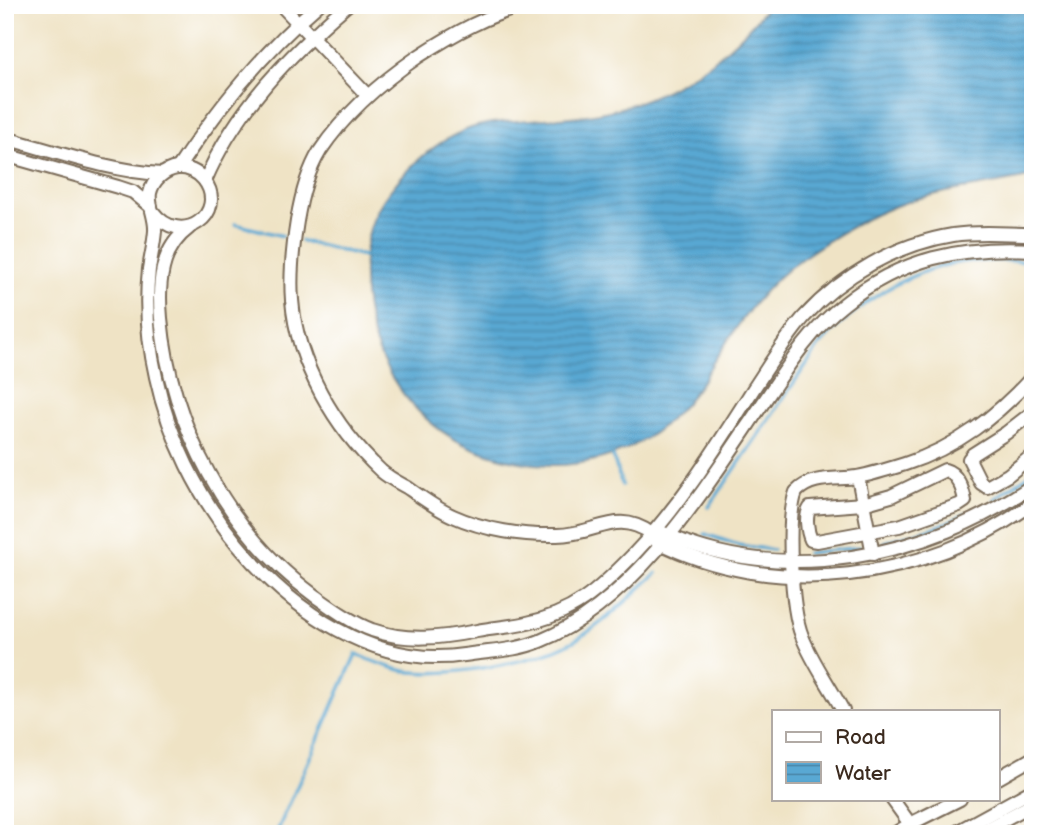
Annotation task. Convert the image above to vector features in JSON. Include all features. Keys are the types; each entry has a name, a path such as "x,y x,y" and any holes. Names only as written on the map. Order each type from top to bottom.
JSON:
{"street":[{"path":"281,5 368,95"},
{"path":"5,138 140,172 162,174 178,168 231,96 297,23 318,5"},
{"path":"205,180 222,145 248,107 290,58 347,5"},
{"path":"529,5 480,21 436,45 397,71 349,114 319,152 302,192 294,238 292,300 303,353 330,410 383,472 453,516 484,526 526,534 560,535 621,521 638,524 712,564 750,572 873,554 951,531 1007,503 1033,485"},
{"path":"5,155 133,192 152,210 159,221 168,227 189,228"},
{"path":"178,168 197,173 205,180 211,198 204,218 176,237 167,256 159,294 166,355 180,407 208,472 243,526 270,558 321,600 352,621 369,629 404,638 433,639 522,625 554,617 584,600 658,536 703,491 804,343 845,302 896,270 940,255 982,248 1033,250"},
{"path":"162,174 150,191 155,233 149,266 147,319 156,379 190,474 222,523 253,560 303,607 367,644 412,657 453,656 518,648 558,633 592,611 629,578 791,333 818,303 842,283 889,255 934,239 974,233 1033,234"},
{"path":"842,710 801,635 791,568 791,511 796,492 812,481 858,477 928,456 958,442 1028,390 1033,376"},
{"path":"1033,412 969,459 981,483 987,487 1008,475 1033,455"},
{"path":"944,470 954,474 965,501 900,526 869,533 811,540 808,534 807,512 810,508 863,503 891,496 944,470"},
{"path":"858,477 873,554"},
{"path":"791,568 855,574 902,565 945,551 989,531 1033,503"},
{"path":"1000,777 1033,758"},
{"path":"953,834 1033,790"},
{"path":"893,800 910,824"},
{"path":"894,834 958,800"},
{"path":"977,834 1033,804"}],"water":[{"path":"769,5 1033,5 1033,176 932,195 901,204 862,221 813,251 776,279 755,303 698,387 674,415 651,435 625,450 570,464 540,464 510,460 480,451 443,432 411,403 386,368 367,311 364,276 367,240 379,207 389,192 421,157 462,131 493,123 598,113 659,94 700,71 718,57"}],"waterway":[{"path":"235,224 283,236"},
{"path":"301,241 364,256"},
{"path":"709,507 819,346 865,303 901,281 941,266 988,260 1033,261"},
{"path":"613,456 622,485"},
{"path":"994,499 1033,472"},
{"path":"884,542 936,527 975,510"},
{"path":"705,534 738,545 773,550"},
{"path":"807,553 862,547"},
{"path":"276,834 356,654 398,669 429,673 468,670 531,658 564,646 590,631 657,573"}]}
